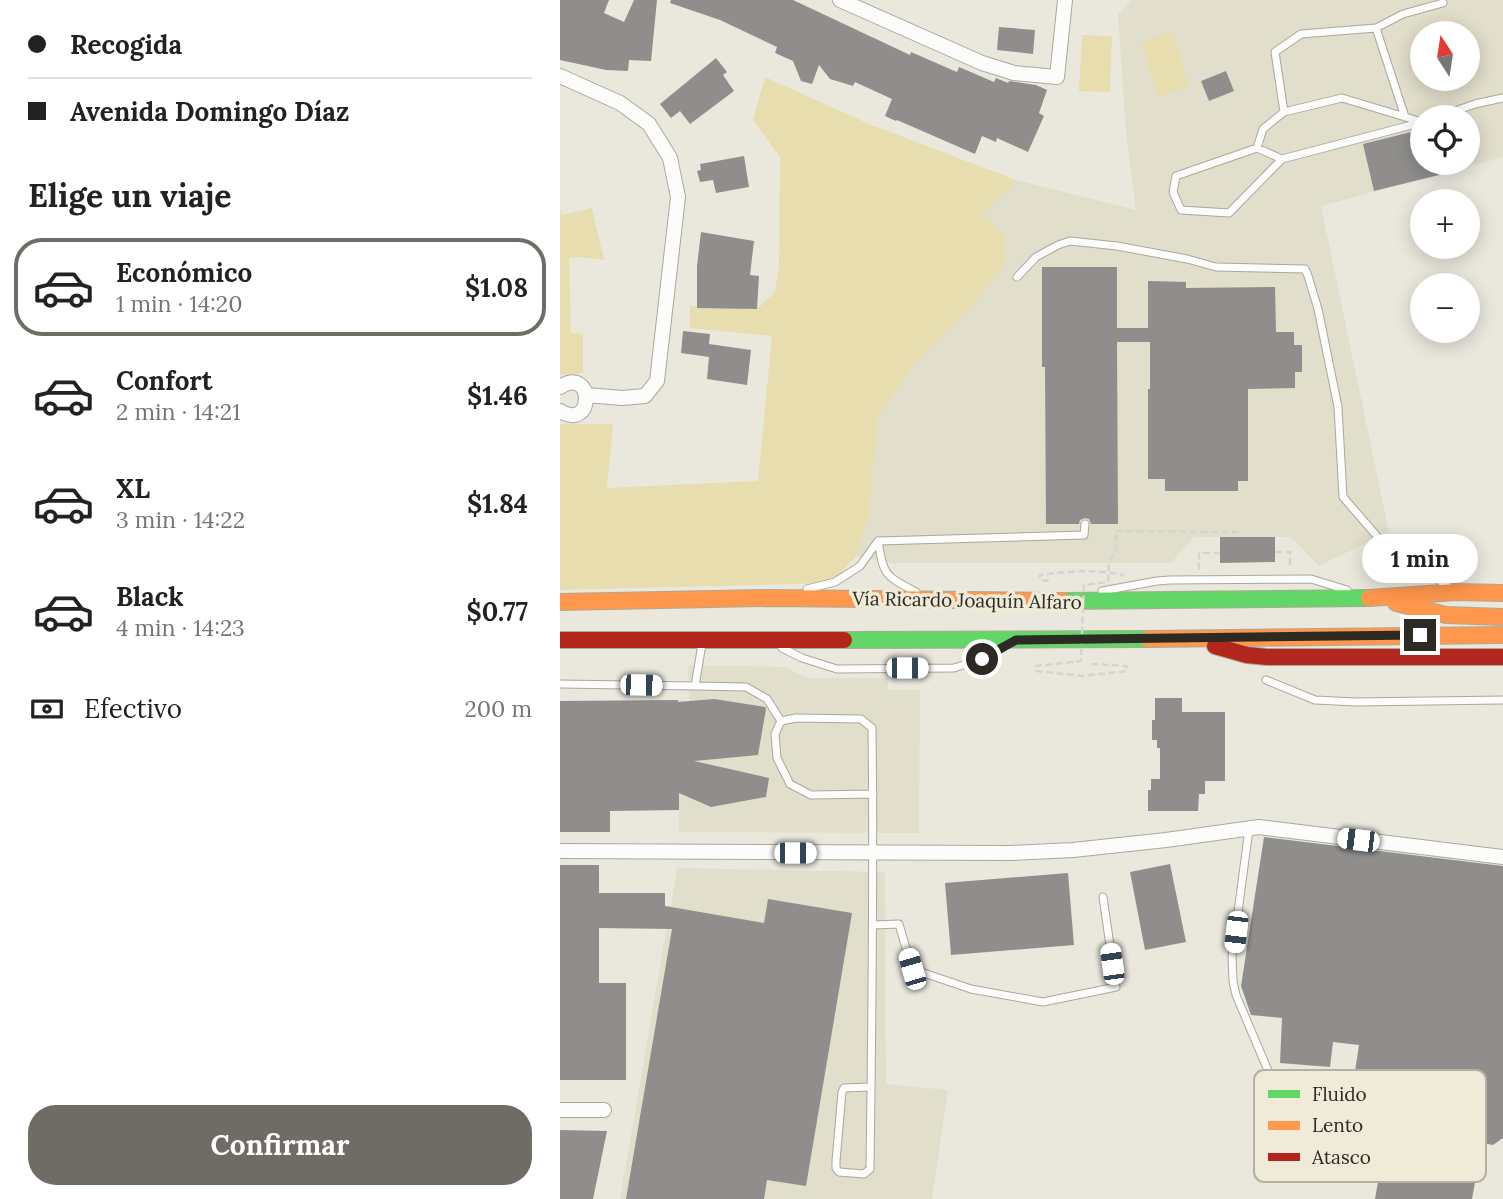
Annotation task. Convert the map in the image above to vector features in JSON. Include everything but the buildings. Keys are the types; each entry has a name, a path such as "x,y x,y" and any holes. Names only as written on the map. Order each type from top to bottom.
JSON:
{"main road":[{"path":"1374,598 1456,592 1503,593"},
{"name":"Vía Ricardo Joaquín Alfaro","path":"564,605 769,598 1044,601 1374,598"},
{"path":"1374,598 1446,615 1503,617"},
{"name":"Vía Ricardo Joaquín Alfaro","path":"560,640 1016,640 1503,635"},
{"path":"1188,638 1247,655 1266,657 1503,657"}],"street":[{"path":"840,0 982,63 1014,73 1057,77 1065,0"},
{"path":"560,76 620,103 649,124 670,158 678,197 657,381 645,396 622,398 587,395"},
{"path":"560,387 576,384 581,386 587,395 586,406 579,413 569,415 560,411"},
{"path":"560,851 1010,853 1073,850 1259,827 1503,857"},
{"path":"560,1110 604,1110"}],"lane":[{"path":"1284,111 1275,52 1301,34 1376,28 1403,14 1443,3"},
{"path":"1376,28 1405,117"},
{"path":"1257,148 1263,129 1284,111 1342,98 1410,118"},
{"path":"1472,105 1503,98"},
{"path":"1282,159 1257,148 1176,176 1173,192 1181,210 1229,213 1282,159 1410,125"},
{"path":"1017,277 1036,257 1070,241 1117,246 1216,267 1305,269 1318,309 1338,407 1343,497 1382,542 1456,592"},
{"path":"878,541 1084,535 1084,524"},
{"path":"769,598 835,582 860,566 878,541"},
{"path":"878,541 883,566 891,578 930,599"},
{"path":"1044,601 1157,581 1199,580 1311,579 1374,598"},
{"path":"695,686 703,640"},
{"path":"766,640 802,658 837,668 954,668 982,659 1016,640"},
{"path":"1266,680 1315,700 1503,700"},
{"path":"560,684 746,687 767,699 781,721"},
{"path":"781,721 796,718 861,719 872,728 873,925 870,1169 864,1174 839,1172 836,1161 842,1092 848,1087 871,1087"},
{"path":"781,721 775,734 777,758 790,784 811,795 873,794"},
{"path":"1249,829 1232,957 1233,981 1236,995 1268,1070"},
{"path":"873,925 899,924 912,969 971,989 1043,1002 1116,987 1103,897"}],"path":[{"path":"1091,664 1127,666 1127,671 1082,676 1036,671 1036,666 1080,661 1084,585 1108,582 1109,562 1116,550 1116,531 1242,533"},
{"path":"1275,552 1290,552 1290,580"},
{"path":"1199,580 1199,553 1220,553"},
{"path":"1051,581 1040,580 1040,575 1083,570 1126,576"}],"shaded area":[{"path":"1132,0 1503,0 1503,157 1480,163 1480,105 1410,105 1410,175 1436,175 1321,206 1389,532 1319,566 1291,537 1194,537 1171,563 893,563 856,556 869,516 878,418 914,364 978,299 982,215 1016,180 1136,210 1126,133 1118,15"},
{"path":"1172,31 1189,86 1158,97 1142,42"},
{"path":"1082,35 1112,36 1110,92 1079,91"},
{"path":"765,77 869,124 1016,180 982,215 1005,234 1005,262 978,299 914,364 878,418 869,516 856,556 838,576 817,583 560,590 560,424 613,424 607,488 758,481 772,336 690,328 690,306 757,309 775,292 779,265 780,157 753,120"},
{"path":"592,208 604,260 569,258 571,333 583,334 583,373 560,375 560,210 562,215"},
{"path":"688,665 785,667 808,678 888,678 888,690 920,690 919,833 679,832 678,700 689,701"},
{"path":"677,868 885,872 886,1084 948,1090 932,1199 620,1199"}],"traffic: fast":[{"path":"1063,601 1369,598"},
{"path":"844,640 1148,639"}],"traffic: slow":[{"path":"1369,598 1456,592 1503,593"},
{"path":"560,602 769,598 1063,601"},
{"path":"1396,603 1446,615 1503,617"},
{"path":"1148,639 1503,635"}],"traffic: jam":[{"path":"560,640 844,640"},
{"path":"1215,646 1247,655 1267,657 1503,657"}],"route":[{"path":"982,659 1016,640 1420,635"}]}
